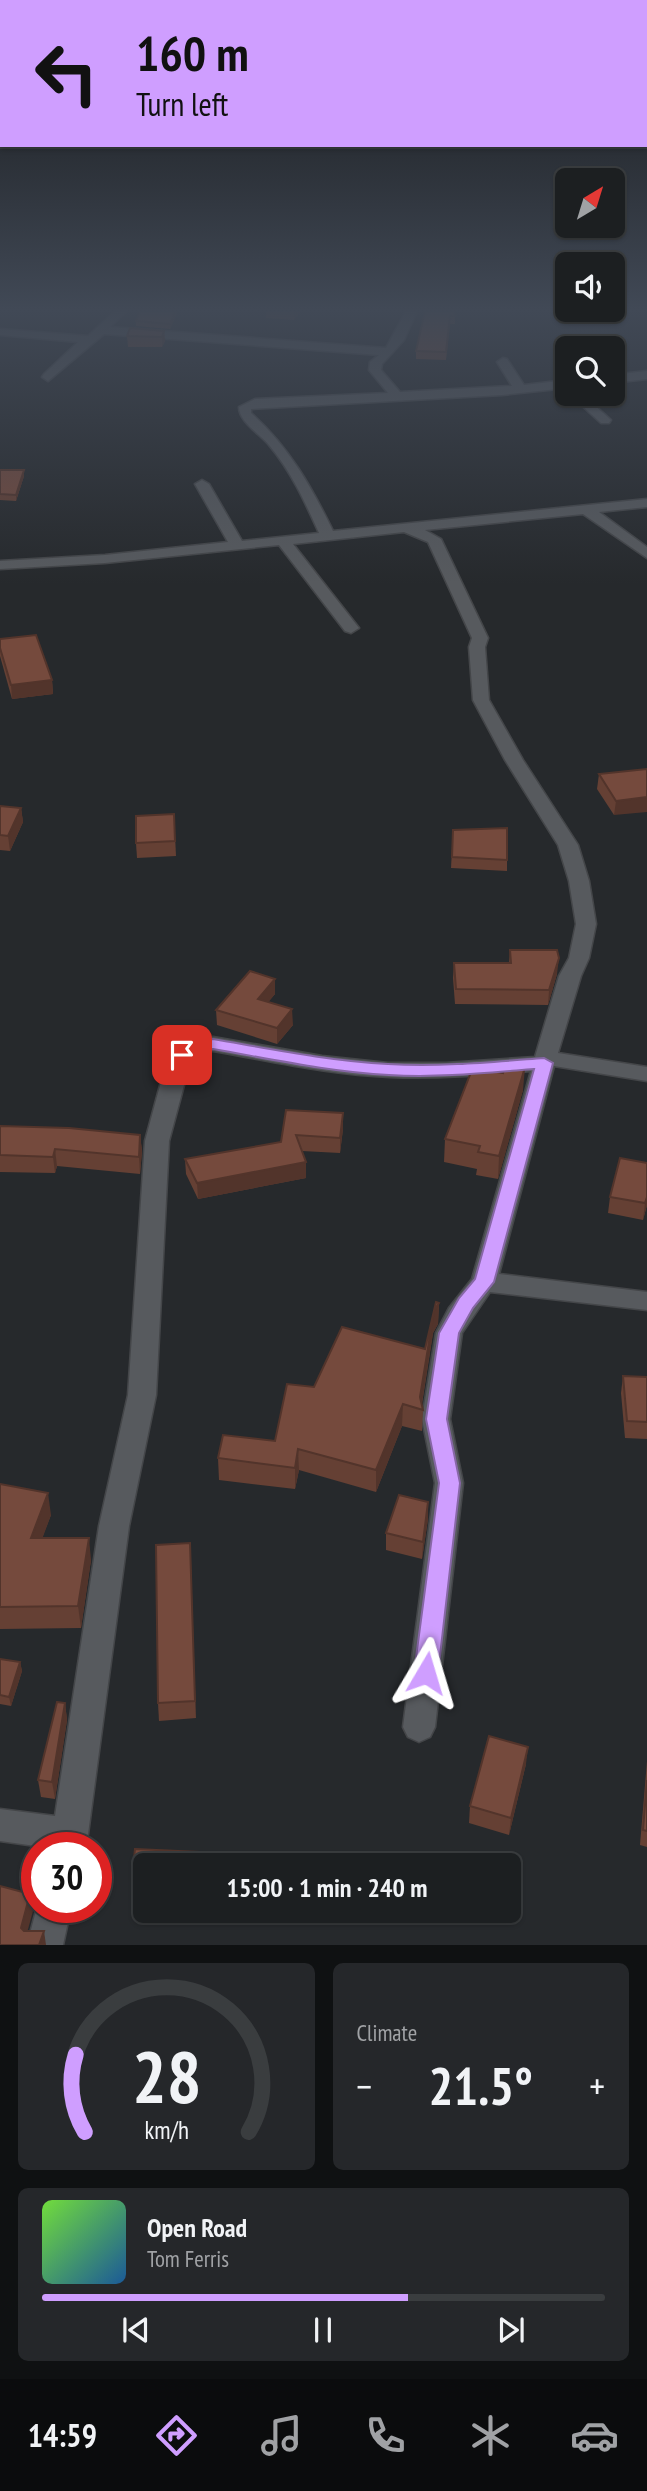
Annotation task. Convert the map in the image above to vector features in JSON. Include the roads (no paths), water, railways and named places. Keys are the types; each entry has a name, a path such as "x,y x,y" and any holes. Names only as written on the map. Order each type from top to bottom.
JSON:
{"street":[{"path":"280,402 255,403 245,407 245,414 268,433 293,463 328,536"},
{"path":"589,406 606,420"},
{"path":"202,484 237,545"},
{"path":"0,565 105,559 406,528 438,531 586,509 647,503"},
{"path":"586,509 647,554"},
{"path":"419,1727 449,1483 436,1419 449,1333 466,1303 484,1282 545,1060 586,924 579,881 568,845 514,760 481,700 478,647 480,638 438,531"},
{"path":"282,540 351,628"},
{"path":"70,1832 114,1526 142,1395 157,1141 176,1067 182,1055 200,1045 213,1044 324,1063 388,1070 449,1070 545,1060 647,1074"},
{"path":"484,1282 647,1301"},
{"path":"0,1825 30,1832"},
{"path":"45,1945 50,1923"}]}
